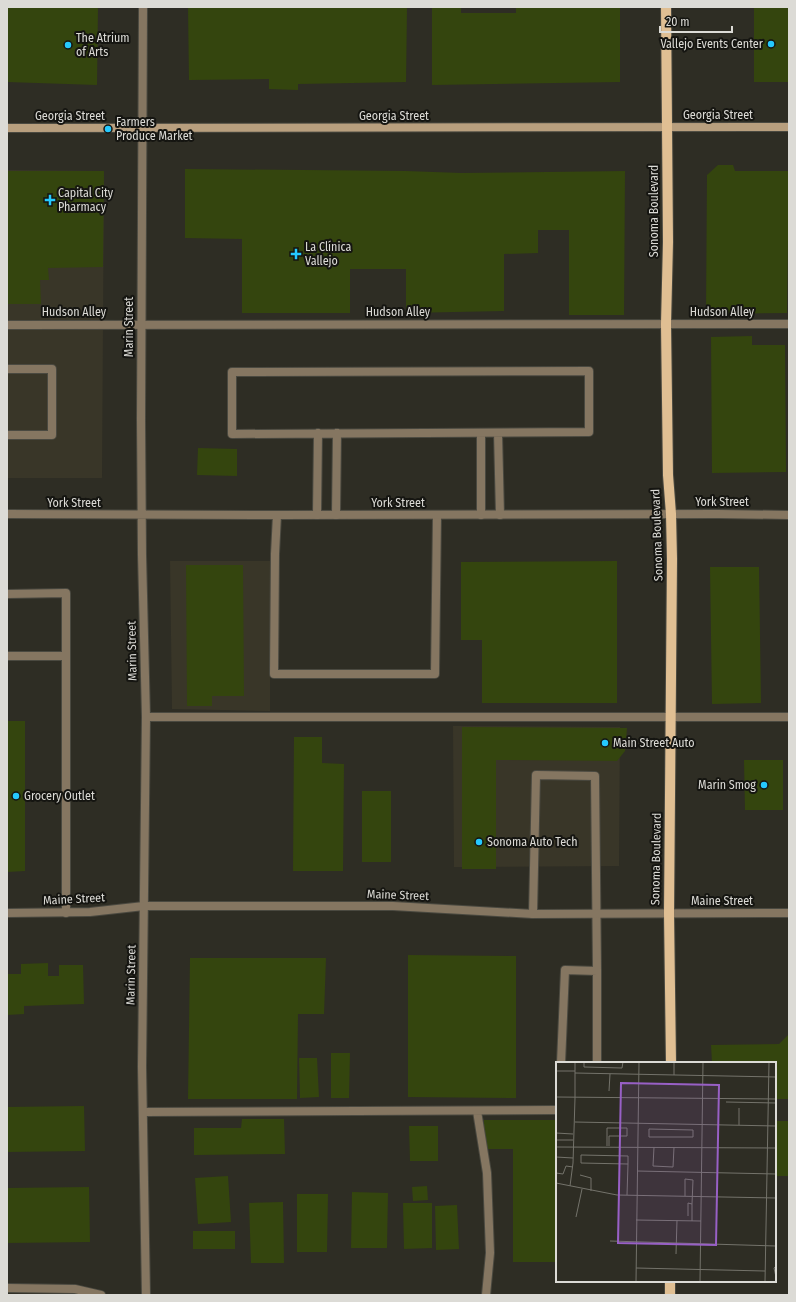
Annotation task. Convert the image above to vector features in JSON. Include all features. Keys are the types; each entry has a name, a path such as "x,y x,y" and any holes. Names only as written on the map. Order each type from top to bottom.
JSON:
{"main road":[{"name":"Sonoma Boulevard","path":"666,7 668,242 666,324 668,475 671,514 669,913 672,1062"},
{"name":"Georgia Street","path":"7,128 786,128"},
{"path":"670,1282 670,1295"}],"street":[{"name":"Marin Street","path":"143,7 140,324 142,556 146,718 142,1067 144,1112 146,1295"},
{"name":"Hudson Alley","path":"7,325 789,324"},
{"path":"7,369 52,369 52,435 7,435"},
{"path":"589,371 589,432 481,433 232,434 232,372 589,371"},
{"path":"317,515 318,433"},
{"path":"336,515 337,433"},
{"path":"481,433 481,515"},
{"path":"498,433 500,515"},
{"name":"York Street","path":"7,514 789,515"},
{"path":"276,515 274,674 435,674 437,515"},
{"path":"7,594 66,593 66,913"},
{"path":"7,656 66,656"},
{"path":"146,718 789,717"},
{"path":"533,914 536,775 595,776 597,1062"},
{"name":"Maine Street","path":"7,913 90,912 144,906 393,906 533,914 789,913"},
{"path":"561,1062 565,970 597,971"},
{"path":"144,1112 556,1110"},
{"path":"477,1111 487,1173 490,1253 486,1295"},
{"path":"7,1288 75,1289 101,1295"}],"shaded area":[{"path":"7,170 104,171 102,478 7,478"},
{"path":"170,561 270,561 270,711 172,709"},
{"path":"453,726 620,727 619,866 454,867"}],"building":[{"name":"The Atrium of Arts","path":"7,7 98,7 97,85 7,82"},
{"path":"188,7 407,7 406,82 298,84 298,90 269,89 269,79 189,80"},
{"path":"432,7 461,7 461,13 516,13 516,7 620,7 620,82 432,85"},
{"name":"Vallejo Events Center","path":"754,7 789,7 789,82 754,82"},
{"path":"718,165 733,165 735,171 789,171 787,313 706,314 707,175"},
{"path":"185,169 406,171 461,173 625,171 624,315 569,315 569,230 538,230 538,253 504,254 504,311 406,313 406,269 350,269 350,313 242,313 242,239 185,238"},
{"path":"7,171 104,171 103,267 48,268 49,280 40,280 41,304 7,304"},
{"path":"752,336 752,345 785,345 786,472 712,473 711,337"},
{"path":"198,448 237,449 237,476 197,475"},
{"path":"617,561 617,703 482,703 482,640 461,640 461,562"},
{"path":"186,565 243,565 244,696 212,696 212,706 187,706"},
{"path":"710,567 759,567 761,703 712,704"},
{"name":"Grocery Outlet","path":"7,721 25,721 25,871 7,872"},
{"path":"462,727 627,728 625,751 617,761 496,760 496,869 462,869"},
{"path":"294,737 322,737 322,763 344,764 343,871 293,871"},
{"name":"Marin Smog","path":"744,760 783,760 783,810 745,810"},
{"path":"362,791 391,791 391,862 362,862"},
{"path":"408,955 516,956 516,1098 408,1097"},
{"path":"190,958 326,958 324,1014 298,1014 297,1099 188,1099"},
{"path":"48,963 48,976 59,976 59,965 83,965 84,1004 24,1006 24,1014 7,1015 7,974 21,974 21,964"},
{"path":"789,1034 789,1099 776,1099 776,1062 712,1062 711,1045 779,1044"},
{"path":"331,1053 350,1053 349,1098 331,1098"},
{"path":"299,1058 317,1058 319,1097 300,1098"},
{"path":"84,1106 85,1151 7,1152 7,1107"},
{"path":"242,1119 284,1119 285,1154 194,1155 194,1128 241,1128"},
{"path":"484,1120 556,1120 556,1262 513,1262 513,1149 484,1149"},
{"path":"776,1121 789,1121 789,1176 776,1176"},
{"path":"409,1126 438,1126 438,1161 410,1161"},
{"path":"228,1176 231,1222 198,1224 195,1178"},
{"path":"427,1186 428,1200 413,1201 412,1187"},
{"path":"89,1187 90,1242 7,1243 7,1188"},
{"path":"352,1192 388,1193 387,1248 351,1248"},
{"path":"297,1194 328,1194 327,1252 297,1252"},
{"path":"283,1202 284,1263 251,1263 249,1203"},
{"path":"403,1203 432,1203 432,1248 404,1249"},
{"path":"457,1205 459,1249 436,1250 435,1206"},
{"path":"193,1231 235,1231 235,1249 193,1249"}],"place":[{"name":"Vallejo Events Center","path":"771,44"},
{"name":"The Atrium of Arts","path":"68,45"},
{"name":"Farmers Produce Market","path":"108,129"},
{"name":"Capital City Pharmacy","path":"50,200"},
{"name":"La Clínica Vallejo","path":"296,254"},
{"name":"Main Street Auto","path":"605,743"},
{"name":"Marin Smog","path":"764,785"},
{"name":"Grocery Outlet","path":"16,796"},
{"name":"Sonoma Auto Tech","path":"479,842"}]}
